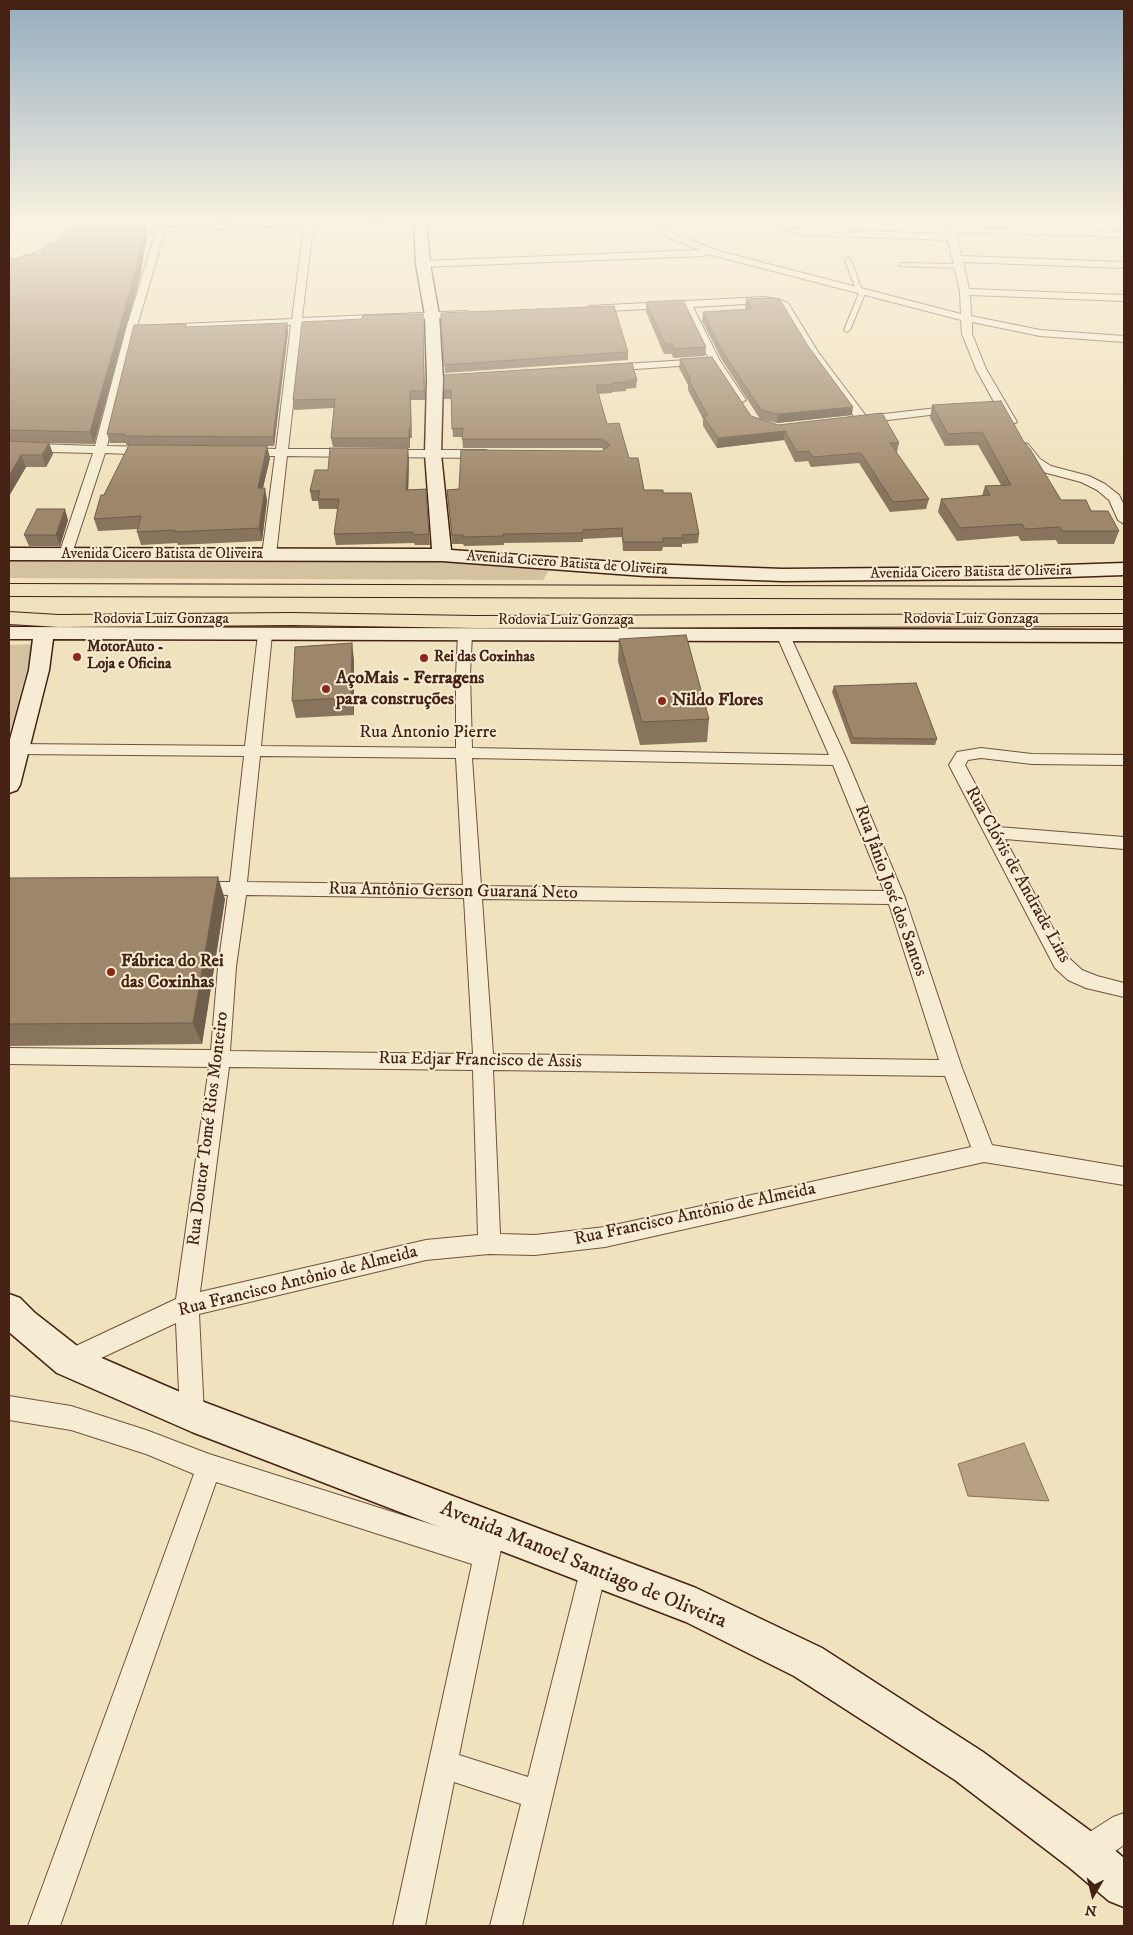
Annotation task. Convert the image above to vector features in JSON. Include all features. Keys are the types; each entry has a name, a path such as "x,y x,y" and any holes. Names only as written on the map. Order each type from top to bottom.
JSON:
{"highway":[{"name":"Rodovia Luiz Gonzaga","path":"9,590 1124,594"},
{"name":"Rodovia Luiz Gonzaga","path":"9,618 59,621 291,619 475,622 1124,620"}],"main road":[{"path":"431,309 440,378 432,454 442,556"},
{"name":"Avenida Cicero Batista de Oliveira","path":"9,554 442,556 645,570 783,575 1006,573 1124,569"},
{"path":"9,633 1124,636"},
{"path":"9,785 17,749 40,670 44,634"},
{"name":"Avenida Manoel Santiago de Oliveira","path":"9,1310 23,1324 69,1361 192,1416 490,1542 594,1567 696,1607 808,1662 969,1766 1085,1852 1124,1886"}],"street":[{"path":"66,554 100,451 137,309"},
{"path":"270,555 299,309"},
{"path":"576,310 592,309"},
{"path":"689,309 715,362 746,410"},
{"path":"787,309 858,420 971,408"},
{"path":"932,309 1040,333 1124,339"},
{"path":"966,309 967,334 996,405 1017,433 1028,454 1047,469 1085,479 1102,487 1115,498 1124,520"},
{"path":"131,329 480,313"},
{"path":"599,368 715,362"},
{"path":"9,447 167,452"},
{"path":"234,452 502,454"},
{"name":"Rua Doutor Tomé Rios Monteiro","path":"192,1416 187,1306 220,1058 227,967 238,888 265,634"},
{"path":"466,634 463,675 464,753 483,1061 489,1244"},
{"name":"Rua Jânio José dos Santos","path":"783,634 839,760 896,898 952,1068 984,1153"},
{"name":"Rua Antonio Pierre","path":"17,749 464,753 839,760"},
{"name":"Rua Clóvis de Andrade Lins","path":"1124,760 1032,759 981,753 963,756 957,765 1062,963 1075,975 1093,983 1124,990"},
{"path":"993,832 1124,843"},
{"name":"Rua Antônio Gerson Guaraná Neto","path":"178,888 896,898"},
{"name":"Rua Edjar Francisco de Assis","path":"9,1056 952,1068"},
{"name":"Rua Francisco Antônio de Almeida","path":"69,1361 187,1306 426,1250 489,1244 535,1245 605,1237 984,1153 1124,1176"},
{"path":"9,1408 71,1418 146,1442 209,1467 490,1542 409,1926"},
{"path":"44,1926 209,1467"},
{"path":"506,1926 594,1567"},
{"path":"443,1764 538,1795"},
{"path":"1085,1852 1124,1828"}],"lane":[{"path":"847,330 854,309"}],"shaded area":[{"path":"437,558 554,562 543,580 9,578 9,559 381,561"},
{"path":"34,644 9,735 9,645"},
{"path":"1024,1443 1049,1501 968,1496 958,1464"}],"building":[{"path":"9,309 125,309 90,432 9,430"},
{"path":"532,309 615,309 628,352 444,365 441,313"},
{"path":"649,309 688,309 706,347 675,349 672,344 665,344"},
{"path":"786,309 808,346 853,407 778,414 761,410 722,351 703,312"},
{"path":"423,314 424,391 410,391 411,428 409,429 409,438 331,438 335,399 293,400 302,322 362,319 363,315"},
{"path":"287,323 273,437 124,436 125,434 107,434 134,325 186,324 185,327"},
{"path":"712,357 751,416 778,425 882,413 899,443 890,443 929,499 893,502 861,453 813,457 809,451 797,452 785,431 718,438 703,416 708,416 689,381 691,380 680,359"},
{"path":"632,363 637,380 626,380 627,382 612,383 612,385 596,385 607,424 619,423 629,458 638,458 644,490 663,490 663,493 691,493 699,534 682,535 683,538 663,538 663,542 623,542 622,528 583,530 583,533 503,534 503,536 463,537 463,535 452,535 447,490 459,489 461,450 602,451 610,445 602,439 462,439 463,428 452,429 451,390 444,390 444,375"},
{"path":"1001,401 1024,442 1061,500 1086,500 1091,511 1108,511 1119,531 1062,531 1060,527 1025,529 1022,524 960,528 941,499 990,495 985,486 1011,485 982,432 948,434 932,405"},
{"path":"9,441 49,443 42,455 21,455 9,476"},
{"path":"129,445 267,446 258,488 265,488 259,528 137,532 141,516 94,519 101,495 104,495"},
{"path":"330,448 408,448 406,490 426,489 429,534 413,535 413,532 334,534 339,499 318,499 320,491 310,491 315,470 328,470"},
{"path":"37,509 65,509 56,535 24,535"},
{"name":"Nildo Flores","path":"686,635 709,719 642,722 619,639"},
{"name":"AçoMais - Ferragens para construções","path":"352,643 351,697 292,701 295,647"},
{"path":"916,683 937,739 853,738 834,686"},
{"name":"Fábrica do Rei das Coxinhas","path":"218,877 193,1023 9,1024 9,878"}],"place":[{"name":"MotorAuto - Loja e Oficina","path":"77,657"},
{"name":"Rei das Coxinhas","path":"424,658"},
{"name":"AçoMais - Ferragens para construções","path":"326,689"},
{"name":"Nildo Flores","path":"662,701"},
{"name":"Fábrica do Rei das Coxinhas","path":"111,972"}]}
